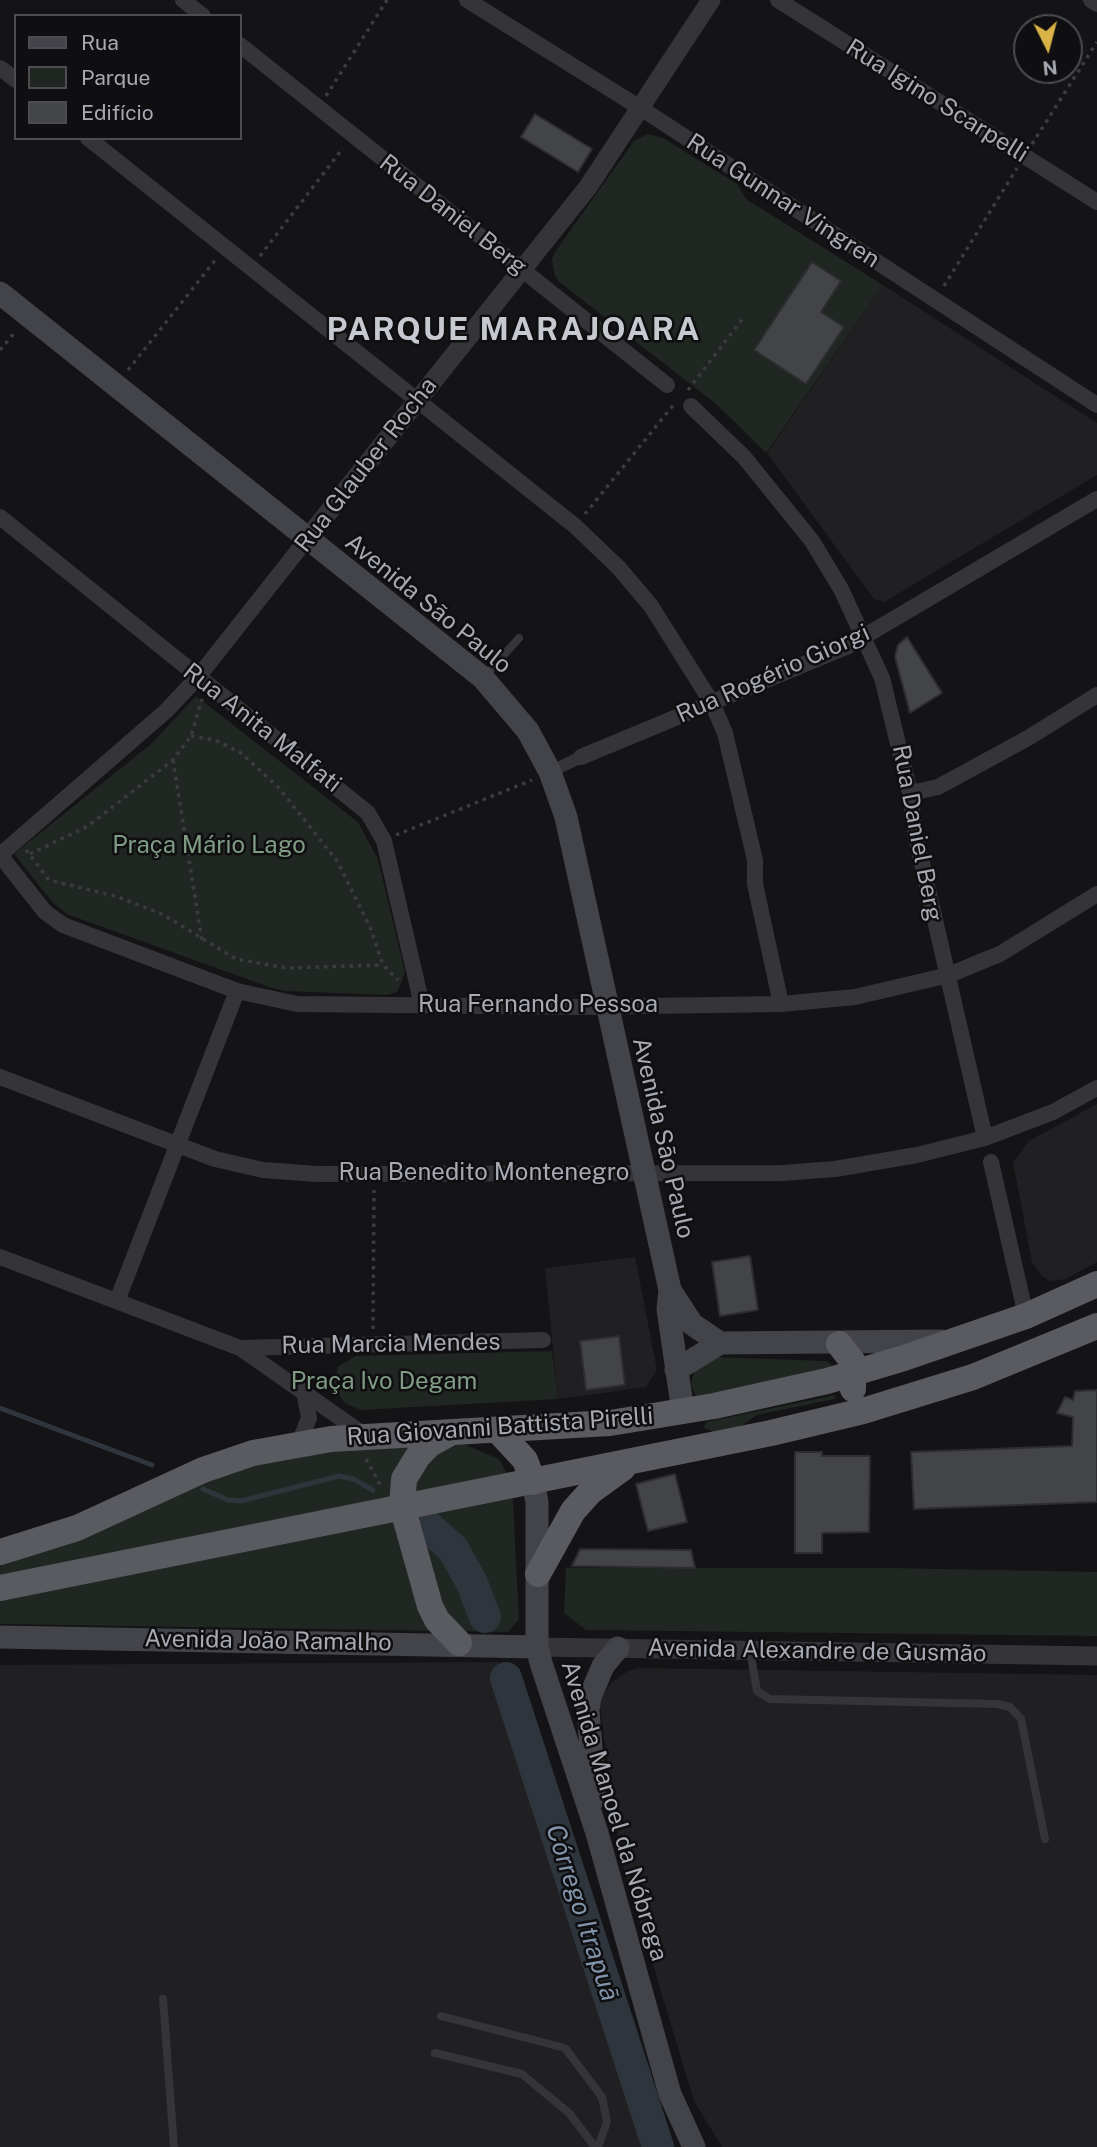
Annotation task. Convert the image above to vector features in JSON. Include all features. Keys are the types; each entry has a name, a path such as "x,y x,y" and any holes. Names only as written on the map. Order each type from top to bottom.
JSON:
{"highway":[{"name":"Rua Giovanni Battista Pirelli","path":"0,1552 77,1528 241,1456 299,1443 610,1423 683,1412 855,1373 958,1341 1026,1316 1097,1283"},
{"name":"Rua Giovanni Battista Pirelli","path":"403,1498 533,1482 629,1464 863,1411 963,1380 1097,1326"},
{"path":"771,1433 796,1412 839,1402 854,1389 855,1373 848,1353 839,1344"},
{"path":"683,1412 692,1431 709,1446"},
{"path":"498,1431 525,1460 533,1482"},
{"path":"452,1432 430,1444 418,1456 404,1479 403,1498 430,1606 437,1620 460,1643"},
{"path":"538,1574 567,1519 583,1499 629,1464"},
{"path":"0,1588 403,1498"}],"main road":[{"name":"Avenida São Paulo","path":"0,293 483,678 528,731 550,772 566,817 670,1290 668,1308 683,1412"},
{"name":"Avenida São Paulo","path":"670,1290 692,1324 720,1343"},
{"path":"676,1370 697,1354 720,1343 958,1341"},
{"name":"Avenida Manoel da Nóbrega","path":"533,1482 538,1574 537,1647 597,1833 670,2094 694,2147"},
{"name":"Avenida João Ramalho","path":"0,1637 460,1643 537,1647"},
{"path":"597,1833 588,1710 597,1677 618,1648"}],"street":[{"path":"183,0 200,14"},
{"name":"Rua Gunnar Vingren","path":"467,0 642,109 1097,405"},
{"name":"Rua Glauber Rocha","path":"0,855 142,735 198,677 588,187 642,109 711,0"},
{"name":"Rua Igino Scarpelli","path":"778,0 1097,202"},
{"path":"1091,0 1097,4"},
{"name":"Rua Daniel Berg","path":"242,48 667,384"},
{"path":"90,140 575,526 619,568 651,607 712,703 728,746 755,860 755,884 781,1004"},
{"name":"Rua Daniel Berg","path":"691,406 744,457 812,541 882,678 1026,1316"},
{"name":"Rua Rogério Giorgi","path":"550,772 863,637 1097,499"},
{"name":"Rua Anita Malfati","path":"0,517 368,813 384,841 422,1005"},
{"path":"910,793 938,787 1028,738 1097,695"},
{"name":"Rua Fernando Pessoa","path":"0,855 45,912 63,925 237,991 282,1003 607,1006 781,1004 855,997 949,975 1000,954 1097,894"},
{"path":"117,1301 237,991"},
{"name":"Rua Benedito Montenegro","path":"0,1077 215,1160 262,1170 374,1174 782,1173 835,1169 917,1155 985,1138 1053,1112 1097,1088"},
{"path":"0,1257 240,1348 304,1391 362,1437"},
{"name":"Rua Marcia Mendes","path":"240,1348 543,1340"},
{"path":"299,1443 309,1418 304,1391"},
{"name":"Avenida Alexandre de Gusmão","path":"537,1647 1097,1656"}],"lane":[{"path":"483,678 519,638"},
{"path":"750,1650 757,1691 770,1699 998,1704 1010,1707 1021,1719 1045,1839"},
{"path":"163,1999 174,2147"},
{"path":"435,2053 522,2074 569,2113 597,2147 607,2122 603,2097 565,2048 441,2016"}],"path":[{"path":"318,108 387,0"},
{"path":"250,268 353,135"},
{"path":"116,384 225,248"},
{"path":"0,350 28,316"},
{"path":"575,526 744,317"},
{"path":"14,872 19,862 30,854 88,826 173,761 191,736 202,699 217,693"},
{"path":"191,736 215,740 241,753 279,788 337,861 370,927 383,965 403,984 418,984"},
{"path":"173,761 202,941"},
{"path":"384,841 550,772"},
{"path":"19,840 49,880 115,896 163,914 202,941 236,959 260,965 313,969 383,965"},
{"path":"373,1345 374,1174"},
{"path":"362,1437 379,1484 385,1490 403,1498"}],"shaded area":[{"path":"883,285 1097,423 1097,475 884,602 874,599 767,453"},
{"path":"1097,1104 1097,1262 1066,1279 1050,1281 1042,1276 1032,1262 1013,1162 1029,1141"},
{"path":"635,1257 657,1370 646,1387 558,1399 545,1268"},
{"path":"498,1662 637,2105 667,2147 0,2147 0,1665"},
{"path":"639,1668 1097,1675 1097,2147 722,2147 694,2101 621,1859 599,1700 611,1683 628,1671"}],"green space":[{"path":"648,134 663,138 737,184 746,199 883,285 766,453 716,404 558,281 554,273 552,259 555,252 634,141"},
{"name":"Praça Mário Lago","path":"196,696 358,822 378,859 405,972 398,991 388,995 284,991 269,987 69,915 53,903 14,854 151,744"},
{"name":"Praça Ivo Degam","path":"552,1351 558,1399 361,1410 346,1404 333,1388 338,1366 356,1356"},
{"path":"714,1357 826,1361 831,1367 696,1397 691,1384 694,1371"},
{"path":"835,1395 835,1399 757,1415 737,1429 718,1433 704,1428 706,1422"},
{"path":"452,1439 499,1459 512,1483 519,1619 508,1632 0,1624 0,1559 203,1480 283,1454"},
{"path":"566,1568 890,1568 1097,1572 1097,1636 586,1630 564,1613"}],"building":[{"path":"535,114 592,149 578,172 521,137"},
{"path":"812,262 841,281 821,312 844,327 806,384 754,350"},
{"path":"907,637 942,693 910,713 895,657 898,645"},
{"path":"750,1256 758,1310 720,1316 712,1262"},
{"path":"619,1336 625,1385 586,1390 580,1341"},
{"path":"1097,1390 1097,1502 914,1509 911,1452 1072,1446 1073,1417 1057,1413 1065,1397 1073,1400 1075,1391"},
{"path":"795,1452 822,1452 822,1456 870,1456 869,1532 822,1533 822,1553 795,1553"},
{"path":"675,1474 687,1522 648,1531 636,1484"},
{"path":"580,1549 691,1550 695,1568 572,1566"}],"waterway":[{"name":"Córrego Itrapuã","path":"0,1408 152,1465"},
{"name":"Córrego Itrapuã","path":"203,1489 228,1500 241,1501 339,1476 353,1479 373,1490"},
{"name":"Córrego Itrapuã","path":"426,1525 453,1549 471,1581 485,1617"},
{"name":"Córrego Itrapuã","path":"506,1678 658,2147"}],"district":[{"name":"PARQUE MARAJOARA","path":"514,330"}]}
